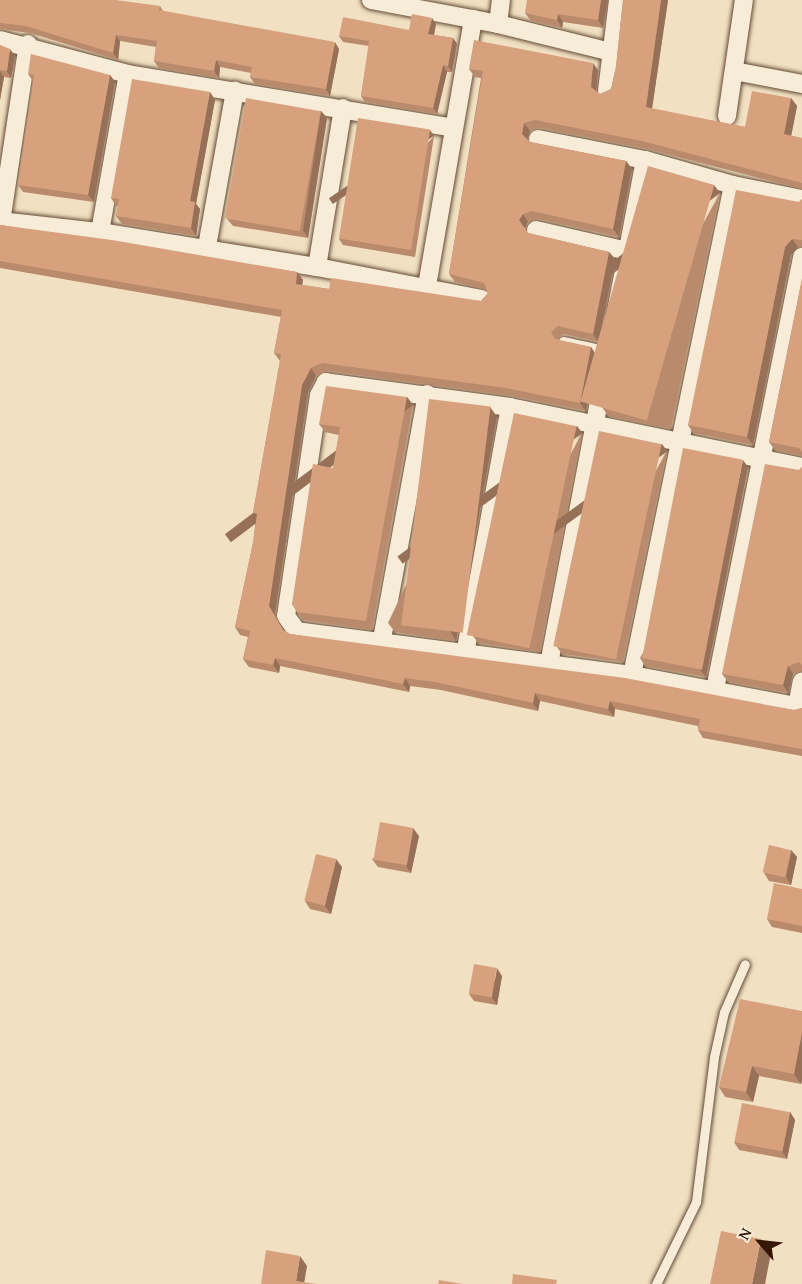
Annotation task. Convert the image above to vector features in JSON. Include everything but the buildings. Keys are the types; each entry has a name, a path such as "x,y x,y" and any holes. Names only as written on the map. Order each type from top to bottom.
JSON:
{"street":[{"path":"371,0 498,24 611,52"},
{"path":"498,24 501,0"},
{"path":"608,91 618,0"},
{"path":"727,116 744,0"},
{"path":"427,286 472,19"},
{"path":"0,40 28,44 128,74 453,128"},
{"path":"28,44 0,222 100,232 206,252 317,267 427,286 482,299"},
{"path":"734,71 802,84"},
{"path":"100,232 128,74"},
{"path":"206,252 235,91"},
{"path":"317,267 343,108"},
{"path":"538,139 645,160 733,185 802,199"},
{"path":"549,664 645,160"},
{"path":"632,675 733,185"},
{"path":"536,230 628,251"},
{"path":"716,689 765,459 802,257"},
{"path":"802,467 510,407 340,381 326,382 320,394 286,616 297,631 382,639 465,654 632,675 799,706 802,681"},
{"path":"382,639 428,394"},
{"path":"465,654 510,407"}],"lane":[{"path":"563,341 609,351"},
{"path":"656,1284 696,1202 714,1057 724,1012 745,964"}]}
